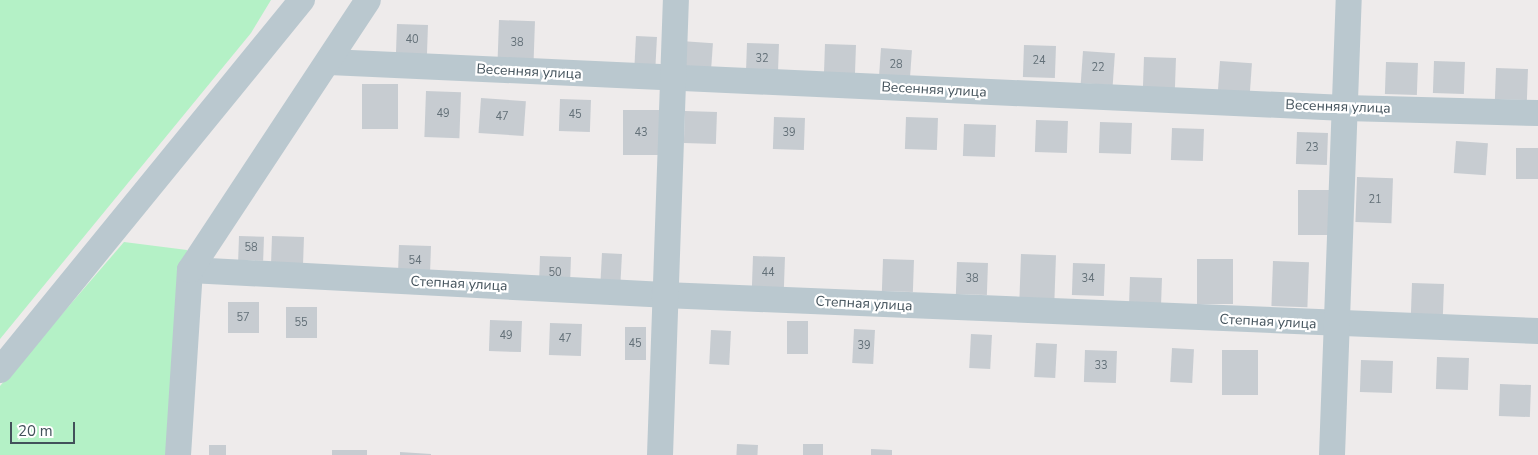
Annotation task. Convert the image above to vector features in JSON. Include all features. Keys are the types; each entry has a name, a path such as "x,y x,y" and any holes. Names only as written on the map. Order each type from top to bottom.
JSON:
{"street":[{"path":"0,370 302,0"},
{"path":"178,455 190,270 329,62 368,0"},
{"path":"660,455 664,295 676,0"},
{"path":"1332,455 1349,0"},
{"name":"Весенняя улица","path":"329,62 1345,108 1538,113"},
{"name":"Степная улица","path":"190,270 664,295 1336,325 1538,331"}],"green space":[{"path":"0,0 271,0 251,33 0,339"},
{"path":"124,242 187,250 177,455 0,455 0,386"}],"building":[{"path":"499,20 535,21 533,66 497,65"},
{"path":"397,24 428,25 427,57 396,56"},
{"path":"636,36 657,37 655,71 634,70"},
{"path":"681,41 713,43 711,75 679,73"},
{"path":"747,43 779,44 778,75 746,74"},
{"path":"825,44 856,45 855,76 824,75"},
{"path":"1024,45 1056,46 1055,78 1023,77"},
{"path":"881,48 912,50 910,82 879,80"},
{"path":"1083,51 1115,53 1113,85 1081,83"},
{"path":"1144,57 1176,58 1175,90 1143,89"},
{"path":"1220,61 1252,63 1250,95 1218,93"},
{"path":"1434,61 1465,62 1464,94 1433,93"},
{"path":"1386,62 1418,63 1417,95 1385,94"},
{"path":"1496,68 1528,69 1527,100 1495,99"},
{"path":"362,84 398,84 398,129 362,129"},
{"path":"426,91 461,92 459,138 424,137"},
{"path":"481,98 526,101 523,136 479,133"},
{"path":"560,99 591,100 590,132 559,131"},
{"path":"623,110 659,110 659,155 623,155"},
{"path":"685,111 717,112 716,144 684,143"},
{"path":"774,117 805,118 804,150 773,149"},
{"path":"906,117 938,118 937,150 905,149"},
{"path":"1036,120 1068,121 1067,153 1035,152"},
{"path":"1100,122 1132,123 1131,154 1099,153"},
{"path":"964,124 996,125 995,157 963,156"},
{"path":"1172,128 1204,129 1203,161 1171,160"},
{"path":"1297,132 1328,133 1327,165 1296,164"},
{"path":"1456,141 1488,143 1486,175 1454,173"},
{"path":"1516,148 1538,148 1538,179 1516,179"},
{"path":"1357,177 1393,178 1391,223 1355,222"},
{"path":"1298,190 1334,190 1334,235 1298,235"},
{"path":"239,236 264,237 263,261 238,260"},
{"path":"272,236 304,237 303,268 271,267"},
{"path":"399,245 431,246 430,277 398,276"},
{"path":"602,253 622,254 620,288 600,287"},
{"path":"1021,254 1056,255 1054,300 1019,299"},
{"path":"540,256 571,257 570,289 539,288"},
{"path":"753,256 785,257 784,289 752,288"},
{"path":"883,259 914,260 913,292 882,291"},
{"path":"1197,259 1233,259 1233,304 1197,304"},
{"path":"1273,261 1309,262 1307,307 1271,306"},
{"path":"957,262 988,263 987,295 956,294"},
{"path":"1073,263 1105,264 1104,296 1072,295"},
{"path":"1130,277 1162,278 1161,310 1129,309"},
{"path":"1412,283 1444,284 1443,316 1411,315"},
{"path":"228,302 259,302 259,333 228,333"},
{"path":"286,307 317,307 317,338 286,338"},
{"path":"490,320 522,321 521,352 489,351"},
{"path":"787,321 808,321 808,354 787,354"},
{"path":"550,323 582,324 581,356 549,355"},
{"path":"625,327 646,327 646,360 625,360"},
{"path":"854,329 875,330 873,364 852,363"},
{"path":"711,330 731,331 729,365 709,364"},
{"path":"971,334 992,335 990,369 969,368"},
{"path":"1036,343 1057,344 1055,378 1034,377"},
{"path":"1172,348 1194,349 1192,383 1170,382"},
{"path":"1085,350 1117,351 1116,383 1084,382"},
{"path":"1222,350 1258,350 1258,395 1222,395"},
{"path":"1437,357 1469,358 1468,390 1436,389"},
{"path":"1361,360 1393,361 1392,393 1360,392"},
{"path":"1500,384 1531,385 1530,417 1499,416"},
{"path":"737,444 758,445 757,455 736,455"},
{"path":"803,444 823,444 823,455 803,455"},
{"path":"209,445 226,445 226,455 209,455"},
{"path":"871,449 892,450 892,455 871,455"},
{"path":"332,450 367,450 367,455 332,455"},
{"path":"400,452 431,454 431,455 400,455"}]}
